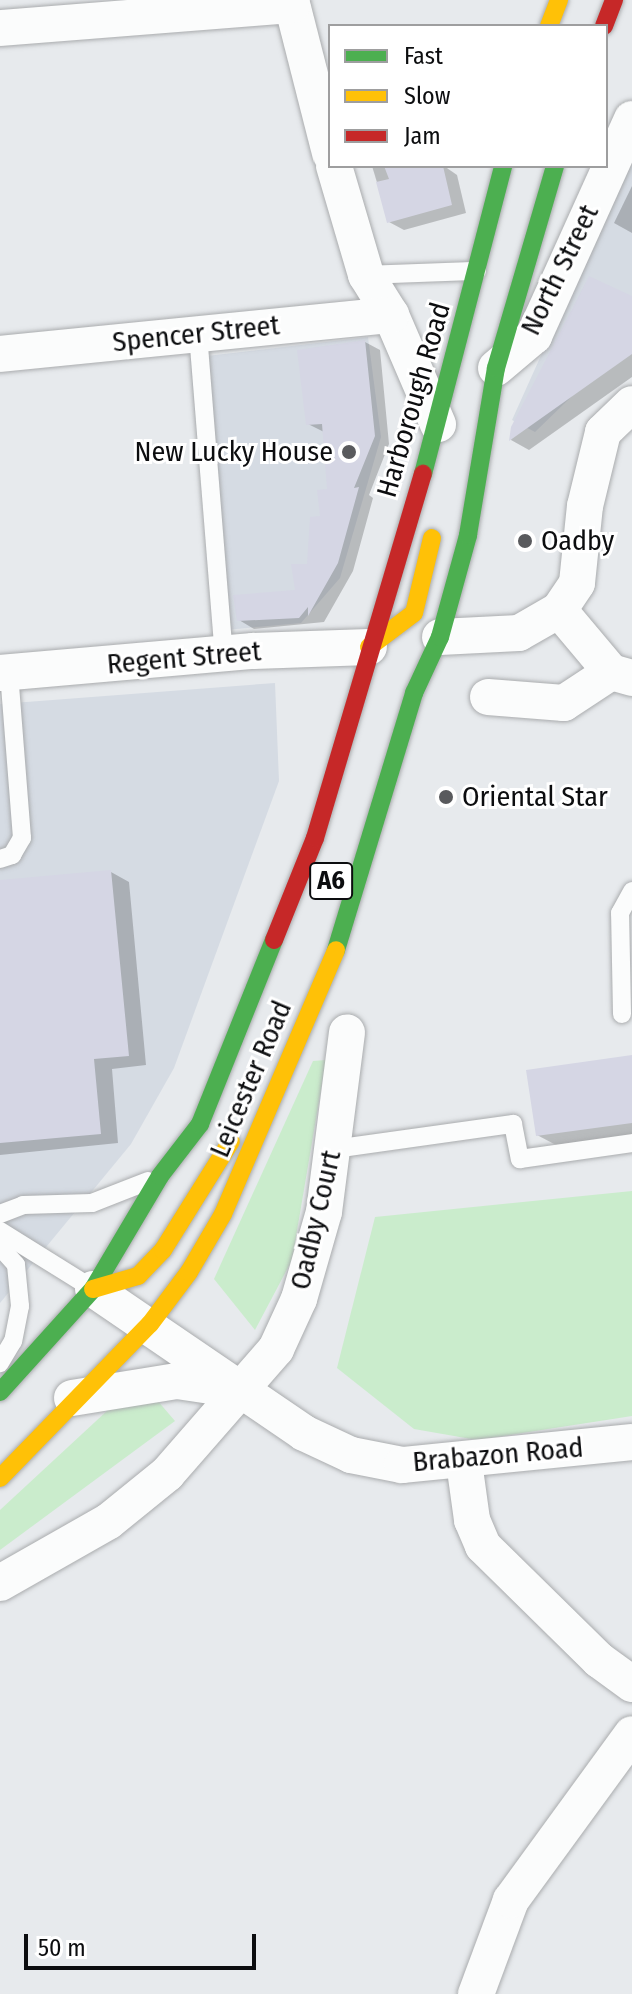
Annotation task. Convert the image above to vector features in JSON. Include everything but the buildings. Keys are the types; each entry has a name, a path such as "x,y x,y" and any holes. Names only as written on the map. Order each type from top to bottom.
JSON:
{"highway":[{"path":"550,24 559,0"},
{"path":"605,24 614,0"},
{"name":"Harborough Road","path":"369,647 438,424 480,271 503,168"},
{"name":"A6","path":"440,637 468,535 496,368 554,168"},
{"name":"A6","path":"469,394 496,368"},
{"path":"369,647 414,613 439,513"},
{"path":"369,647 440,637"},
{"path":"404,661 440,637"},
{"name":"Leicester Road","path":"0,1478 72,1398 150,1324 223,1214 335,953 414,693 440,637"},
{"name":"Leicester Road","path":"0,1392 93,1289 160,1176 200,1124 315,838 369,647"},
{"name":"A6","path":"93,1289 138,1276 163,1250 227,1149 335,953"},
{"name":"A6","path":"200,1124 251,1049"},
{"path":"106,1328 150,1324"}],"street":[{"path":"0,28 292,2 321,94 328,140"},
{"path":"608,122 632,118"},
{"name":"North Street","path":"496,368 534,336 632,118"},
{"path":"335,168 366,275 391,315 438,424"},
{"name":"Spencer Street","path":"0,354 391,315"},
{"path":"440,637 519,633 559,610 577,583 585,506 603,432 632,404"},
{"path":"488,697 564,703 622,675 559,610"},
{"name":"Regent Street","path":"4,673 224,654 369,647"},
{"name":"Oadby Court","path":"0,1583 109,1521 167,1474 276,1349 299,1299 324,1212 347,1032"},
{"name":"Brabazon Road","path":"93,1289 150,1324 239,1390 304,1433 351,1455 402,1465 464,1462 632,1442"},
{"name":"Brabazon Road","path":"72,1398 177,1381 239,1390"},
{"path":"464,1462 472,1520 483,1546 599,1660 632,1684"},
{"path":"476,1994 511,1900 632,1734"}],"lane":[{"path":"366,275 480,271"},
{"path":"198,334 224,654"},
{"path":"0,859 12,855 22,838 4,673"},
{"path":"622,1014 620,913 632,891"},
{"path":"334,1149 513,1124 520,1159 632,1143"},
{"path":"0,1214 23,1205 92,1203 160,1176"},
{"path":"0,1231 93,1289"},
{"path":"0,1247 16,1265 20,1306 13,1341 0,1363"}],"shaded area":[{"path":"632,153 632,353 600,369 535,432 512,420"},
{"path":"368,337 381,437 340,578 301,623 214,631 190,358"},
{"path":"275,683 279,781 174,1068 131,1144 0,1303 0,704"}],"green space":[{"path":"326,1060 292,1260 255,1330 214,1279 313,1061"},
{"path":"632,1191 632,1416 477,1440 414,1429 337,1368 375,1217"},
{"path":"157,1400 175,1421 0,1550 0,1510 109,1409"}],"traffic: fast":[{"path":"423,474 502,168"},
{"path":"336,950 414,693 440,637 468,535 496,368 554,168"},
{"path":"0,1392 93,1289 160,1176 200,1124 274,940"}],"traffic: slow":[{"path":"550,24 559,0"},
{"path":"369,647 414,613 432,538"},
{"path":"0,1478 150,1324 189,1272 223,1214 336,950"},
{"path":"93,1289 138,1276 163,1250 231,1141"}],"traffic: jam":[{"path":"605,24 614,0"},
{"path":"274,940 315,838 423,474"}],"place":[{"name":"New Lucky House","path":"349,452"},
{"name":"Oadby","path":"525,541"},
{"name":"Oriental Star","path":"446,797"}]}
